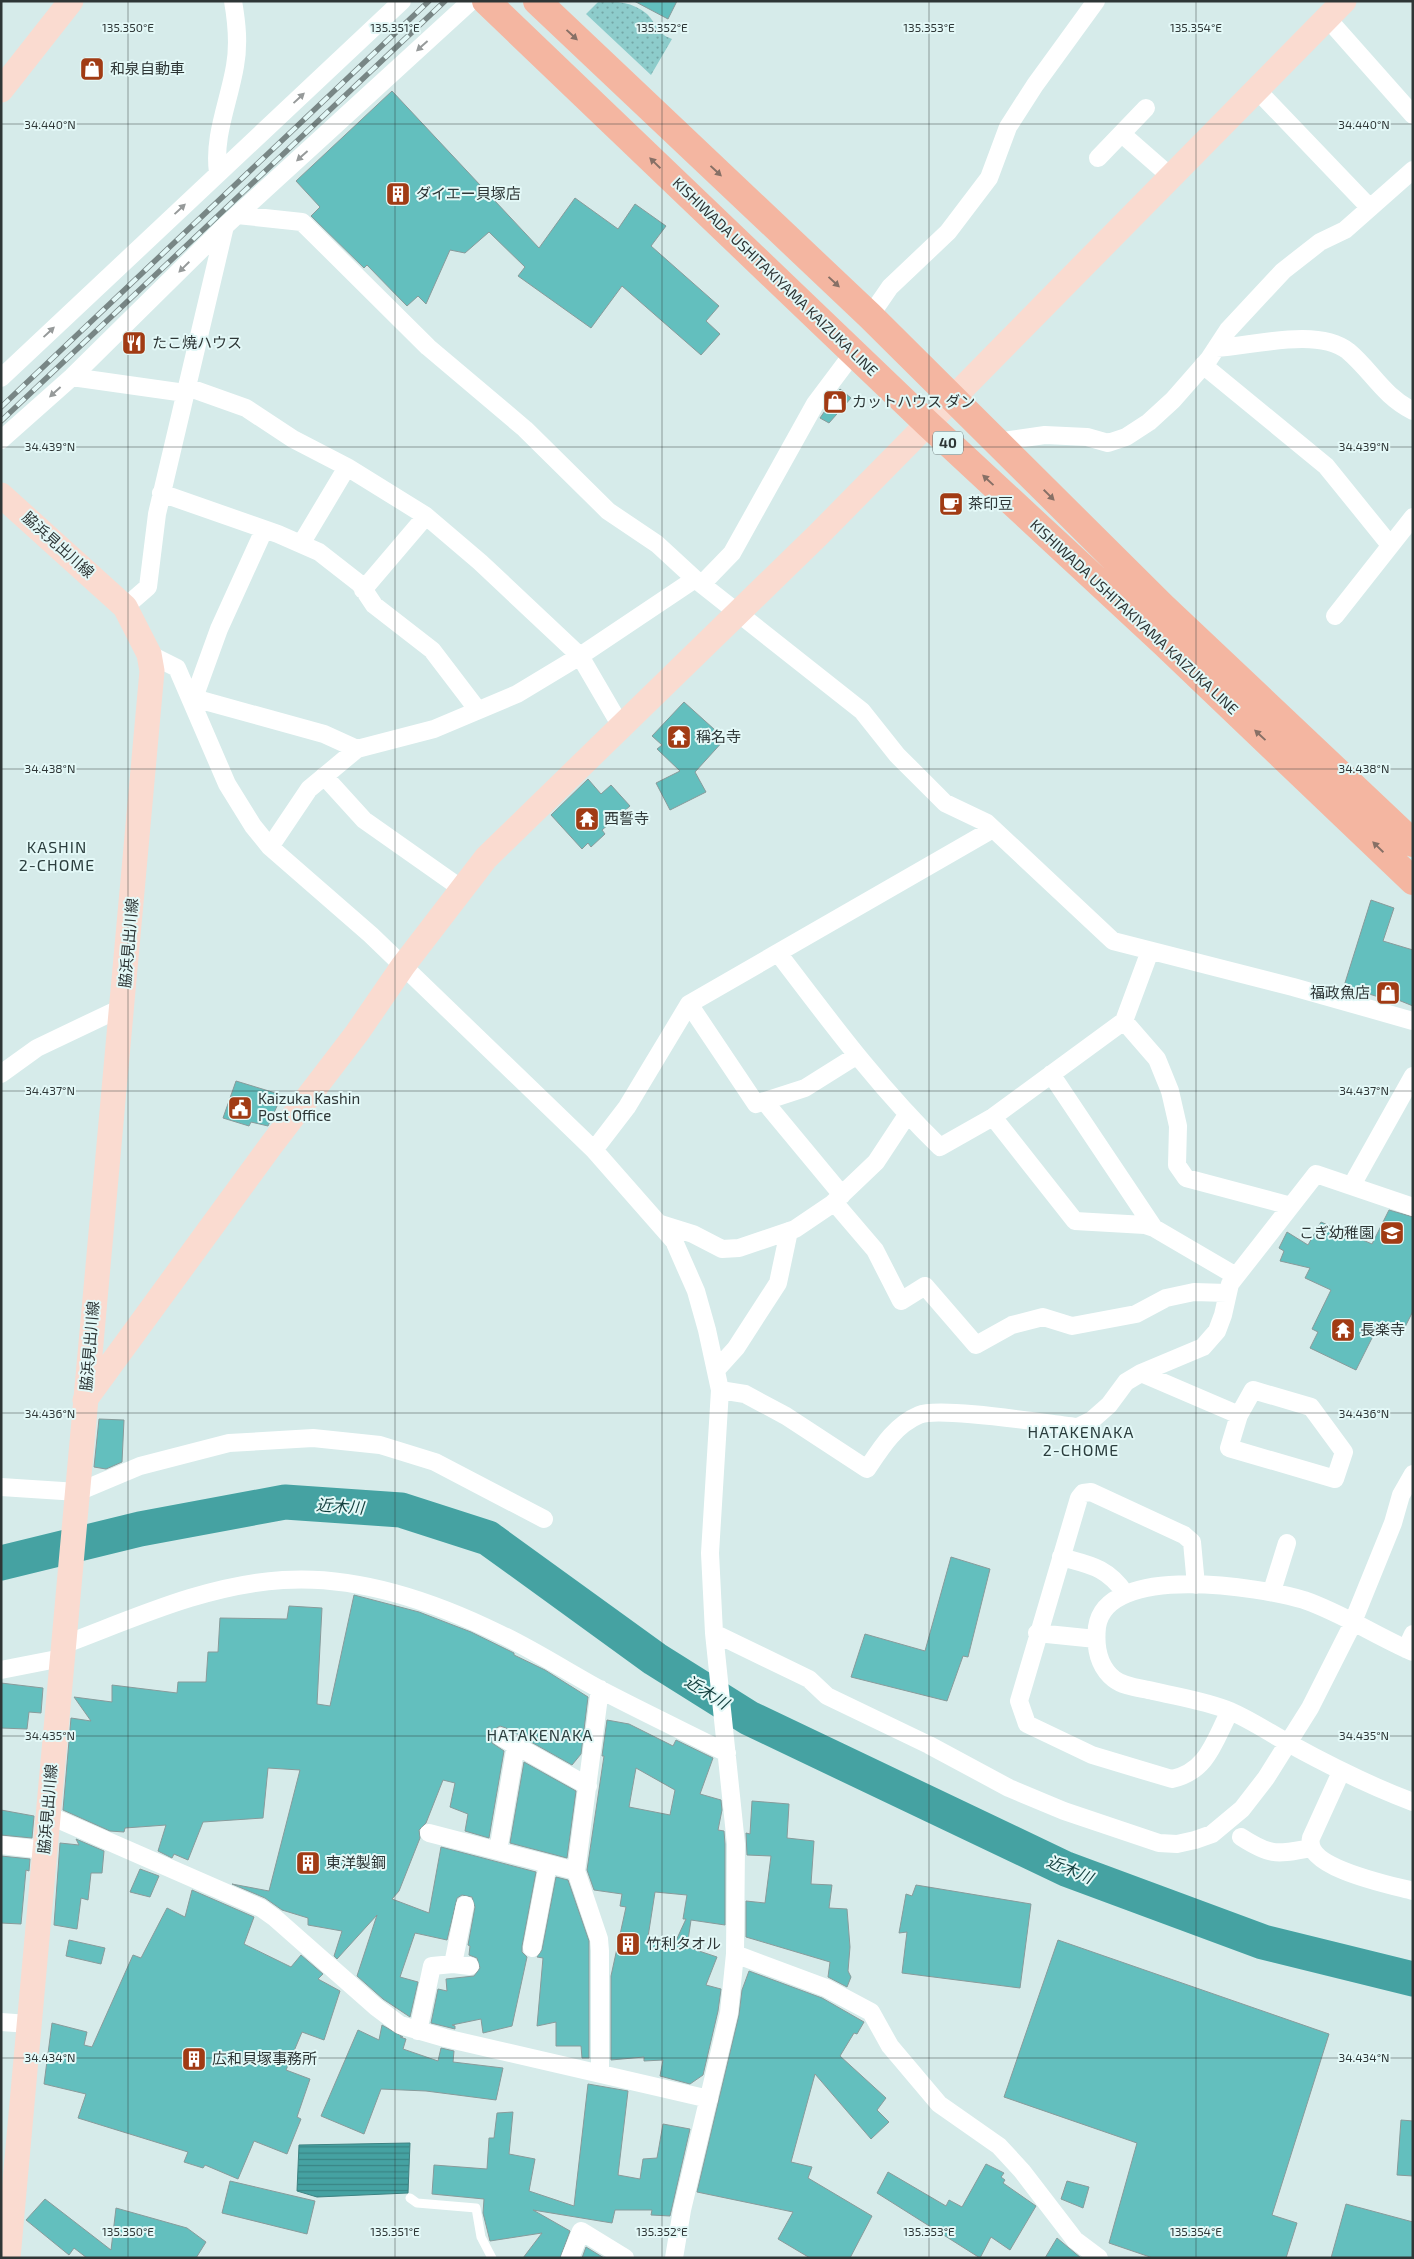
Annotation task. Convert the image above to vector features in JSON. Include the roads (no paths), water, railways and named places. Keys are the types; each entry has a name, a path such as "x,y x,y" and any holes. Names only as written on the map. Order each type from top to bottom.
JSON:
{"main road":[{"name":"KISHIWADA USHITAKIYAMA KAIZUKA LINE","path":"486,1 928,424 1158,638 1413,881"},
{"name":"KISHIWADA USHITAKIYAMA KAIZUKA LINE","path":"537,1 870,316 1169,612 1413,843"}],"street":[{"path":"1,90 71,1"},
{"path":"218,173 222,114 235,67 239,32 233,1"},
{"path":"1,378 402,1"},
{"path":"1,440 72,377 231,220 471,1"},
{"path":"870,316 890,287 948,232 989,178 1008,127 1035,85 1096,1"},
{"path":"85,1400 272,1144 357,1033 403,966 486,858 739,614 1335,10 1413,114"},
{"path":"1257,90 1370,208"},
{"path":"1098,158 1146,108"},
{"path":"1122,134 1170,176"},
{"path":"996,442 1046,435 1087,438 1108,443 1126,437 1149,422 1173,400 1203,365 1228,330 1283,271 1320,242 1345,230 1413,170"},
{"path":"125,607 148,587 162,493 186,390 231,220"},
{"path":"231,220 302,222 428,347 525,429 608,511 657,544 698,582 862,711 897,755 945,803 987,823 1113,942 1293,987 1413,1021"},
{"path":"1216,348 1307,338 1326,341 1347,351 1390,398 1413,411"},
{"path":"270,847 309,789 357,749 434,729 517,694 698,582 732,553 814,404 854,352"},
{"path":"1203,365 1326,466 1390,545"},
{"path":"72,377 186,390 246,408 293,439 347,467 426,516 480,562 580,656 622,728"},
{"path":"301,544 347,467"},
{"path":"162,493 319,552 360,584 374,605 432,650 477,710"},
{"name":"脇浜見出川線","path":"1,495 125,607 149,654 152,671 8,2258"},
{"path":"363,590 426,516"},
{"path":"1335,616 1413,517"},
{"path":"192,698 219,629 264,530"},
{"path":"149,654 177,668 192,698 227,784 253,826 270,847 371,935 594,1150 674,1241 686,1264 698,1299 717,1369 720,1390 710,1554 715,1638 736,1844 735,1954 729,2013 682,2210 674,2258"},
{"path":"192,698 324,734 357,749"},
{"path":"324,776 364,820 462,889"},
{"path":"594,1150 627,1108 689,1004 993,829"},
{"path":"778,953 856,1056 907,1115 940,1147 993,1117 1124,1021 1150,950"},
{"path":"689,1004 756,1104 806,1088 856,1056"},
{"path":"1,1074 36,1048 123,1007"},
{"path":"1124,1021 1157,1059 1170,1091 1178,1126 1177,1166 1186,1178 1291,1206"},
{"path":"1051,1074 1154,1228"},
{"path":"1352,1185 1413,1076"},
{"path":"764,1101 875,1250 901,1301 924,1286 976,1345 1012,1325 1043,1317 1072,1326 1136,1314 1166,1298 1194,1292 1226,1293"},
{"path":"661,1224 692,1234 722,1249 739,1248 795,1229 838,1198 876,1162 907,1115"},
{"path":"993,1117 1075,1221 1145,1225 1154,1228 1236,1276"},
{"path":"720,1390 745,1394 786,1416 867,1469 888,1439 904,1423 920,1414 934,1412 952,1413 1078,1427 1092,1420 1109,1404 1126,1382 1141,1373 1203,1347 1217,1331 1223,1315 1226,1293 1236,1276 1316,1174 1413,1207"},
{"path":"717,1369 736,1348 778,1283 789,1230"},
{"path":"1141,1373 1239,1415"},
{"path":"1253,1390 1311,1407 1344,1452 1335,1479 1229,1448 1239,1415 1253,1390"},
{"path":"1,1487 78,1492 140,1466 229,1443 313,1438 380,1444 435,1462 544,1519"},
{"path":"715,1638 809,1679 827,1696 928,1745 1009,1788 1064,1811 1159,1844 1177,1844 1195,1840 1212,1834 1227,1824 1242,1809 1266,1778 1310,1708 1353,1621 1393,1522 1401,1495 1413,1474"},
{"path":"1196,1585 1192,1542 1184,1535 1091,1492 1083,1494 1079,1498 1037,1633 1019,1701 1023,1716 1027,1724 1092,1756 1172,1779 1183,1777 1202,1764 1230,1711"},
{"path":"1272,1592 1287,1544"},
{"path":"1061,1557 1104,1570 1116,1579 1125,1593"},
{"path":"1,1670 175,1602 211,1591 283,1580 317,1580 401,1595 466,1618 501,1634 600,1689 726,1749"},
{"path":"1410,1645 1305,1600 1272,1592 1228,1585 1167,1586 1125,1593 1112,1600 1103,1610 1098,1624 1096,1639 1103,1666 1114,1680 1127,1686 1203,1702 1230,1711 1341,1772 1380,1790 1413,1802"},
{"path":"1037,1633 1096,1639"},
{"path":"600,1689 576,1872 599,1939 600,2074"},
{"path":"498,1851 508,1741 588,1786"},
{"path":"1341,1772 1311,1838 1311,1848 1314,1854 1330,1864 1357,1876 1413,1891"},
{"path":"48,1815 260,1908 275,1918 376,2007 400,2025 418,2031 709,2099"},
{"path":"429,1832 576,1872"},
{"path":"1241,1837 1263,1851 1275,1854 1311,1848"},
{"path":"1,1846 44,1850"},
{"path":"532,1948 548,1864"},
{"path":"418,2031 432,1966 461,1965 464,1905"},
{"path":"735,1954 826,1988 871,2012 890,2046 939,2104 999,2146 1022,2170 1075,2240 1099,2258"},
{"path":"1,2022 29,2024"},
{"path":"570,2258 581,2232 625,2258"}],"lane":[{"path":"410,2198 417,2203 476,2208 481,2237 492,2258"}],"waterway":[{"name":"近木川","path":"1,1563 140,1529 285,1502 401,1510 488,1538 655,1659 749,1718 1066,1869 1263,1942 1413,1979"}],"railway":[{"path":"1,407 429,1"},
{"path":"1,421 445,1"}],"place":[{"name":"和泉自動車","path":"92,69"},
{"name":"ダイエー貝塚店","path":"398,194"},
{"name":"たこ焼ハウス","path":"134,343"},
{"name":"カットハウス ダン","path":"835,402"},
{"name":"茶印豆","path":"951,504"},
{"name":"稱名寺","path":"679,737"},
{"name":"西誓寺","path":"587,819"},
{"name":"福政魚店","path":"1388,993"},
{"name":"Kaizuka Kashin Post Office","path":"240,1108"},
{"name":"こぎ幼稚園","path":"1392,1233"},
{"name":"長楽寺","path":"1343,1330"},
{"name":"東洋製鋼","path":"308,1863"},
{"name":"竹利タオル","path":"628,1944"},
{"name":"広和貝塚事務所","path":"194,2059"}],"district":[{"name":"KASHIN 2-CHOME","path":"57,856"},
{"name":"HATAKENAKA 2-CHOME","path":"1081,1441"},
{"name":"HATAKENAKA","path":"540,1735"}]}
